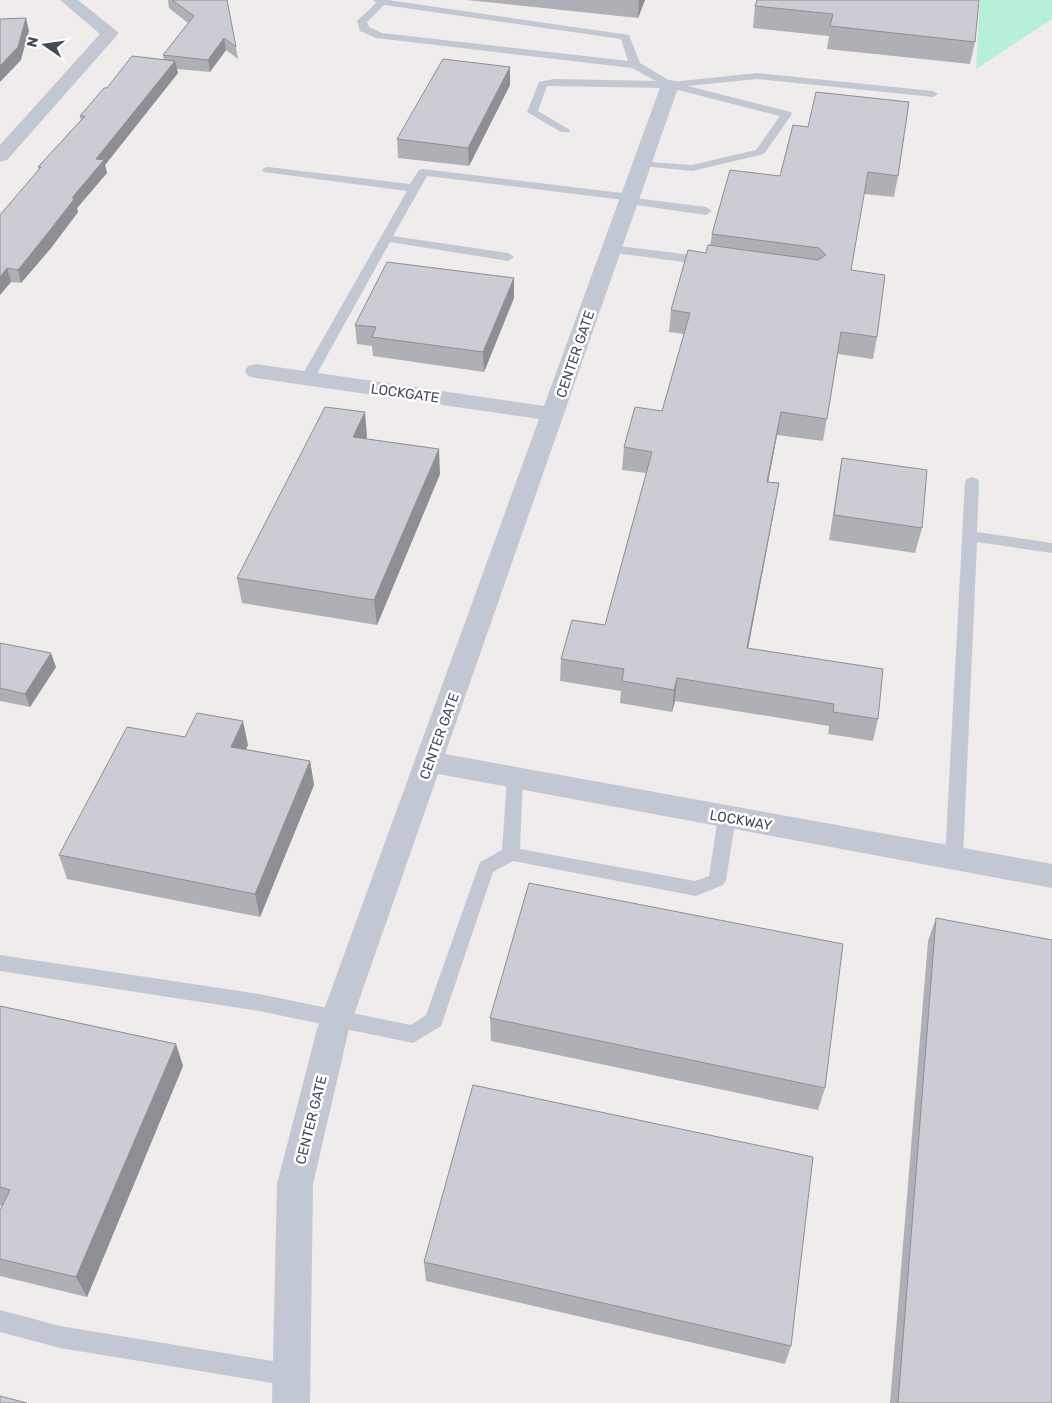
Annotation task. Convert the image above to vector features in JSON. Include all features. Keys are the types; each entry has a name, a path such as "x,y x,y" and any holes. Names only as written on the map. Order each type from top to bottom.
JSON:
{"street":[{"path":"0,156 110,33 68,0"},
{"name":"CENTER GATE","path":"290,1403 295,1184 338,1016 670,85"},
{"name":"LOCKGATE","path":"256,371 553,414"},
{"name":"LOCKWAY","path":"430,762 1052,876"}],"lane":[{"path":"635,66 625,37 380,1 362,21 364,29 380,36 635,66 670,85 786,114 760,152 692,168 642,163"},
{"path":"565,130 532,112 543,84 554,82 670,85 757,76 933,94"},
{"path":"268,170 414,188"},
{"path":"307,379 423,172 630,199 706,211"},
{"path":"386,238 508,257"},
{"path":"612,249 718,263"},
{"path":"954,858 972,482"},
{"path":"969,536 1052,548"},
{"path":"511,854 515,778"},
{"path":"0,962 205,993 338,1016 413,1034 434,1020 486,868 511,854 696,889 717,880 728,817"},
{"path":"0,1321 60,1337 291,1375"}],"green space":[{"path":"980,0 1052,0 1052,19 976,69"}],"building":[{"path":"172,0 227,0 236,47 224,38 208,60 163,55 194,16"},
{"path":"757,0 979,0 975,42 830,26 833,14 755,6"},
{"path":"26,18 18,47 0,66 0,19"},
{"path":"132,56 175,61 96,159 104,160 72,198 75,198 18,270 7,268 0,277 0,215 41,167 38,167 85,116 80,116 104,88 107,88"},
{"path":"443,59 510,67 468,148 397,139"},
{"path":"816,92 909,102 898,176 868,172 851,270 885,275 877,337 841,332 827,419 781,412 767,482 779,483 747,648 883,669 878,719 833,712 834,704 677,678 674,690 622,681 624,669 561,659 572,620 605,625 652,452 624,447 635,407 662,411 690,313 671,310 688,250 706,253 708,245 818,260 826,255 819,248 712,234 730,170 780,176 793,125 808,127"},
{"path":"387,262 514,278 483,352 372,337 376,327 355,325"},
{"path":"325,407 365,412 353,437 439,449 374,600 237,578"},
{"path":"842,458 927,470 922,528 834,515"},
{"path":"0,643 51,653 25,694 0,688"},
{"path":"197,713 243,721 231,747 310,761 255,894 59,855 127,727 185,737"},
{"path":"529,883 843,944 825,1088 490,1018"},
{"path":"936,918 1052,940 1052,1403 898,1403"},
{"path":"0,1006 176,1044 76,1277 0,1259 0,1210 10,1190 0,1187"},
{"path":"473,1085 813,1157 791,1346 424,1262"},
{"path":"0,1396 27,1403 0,1403"}]}
